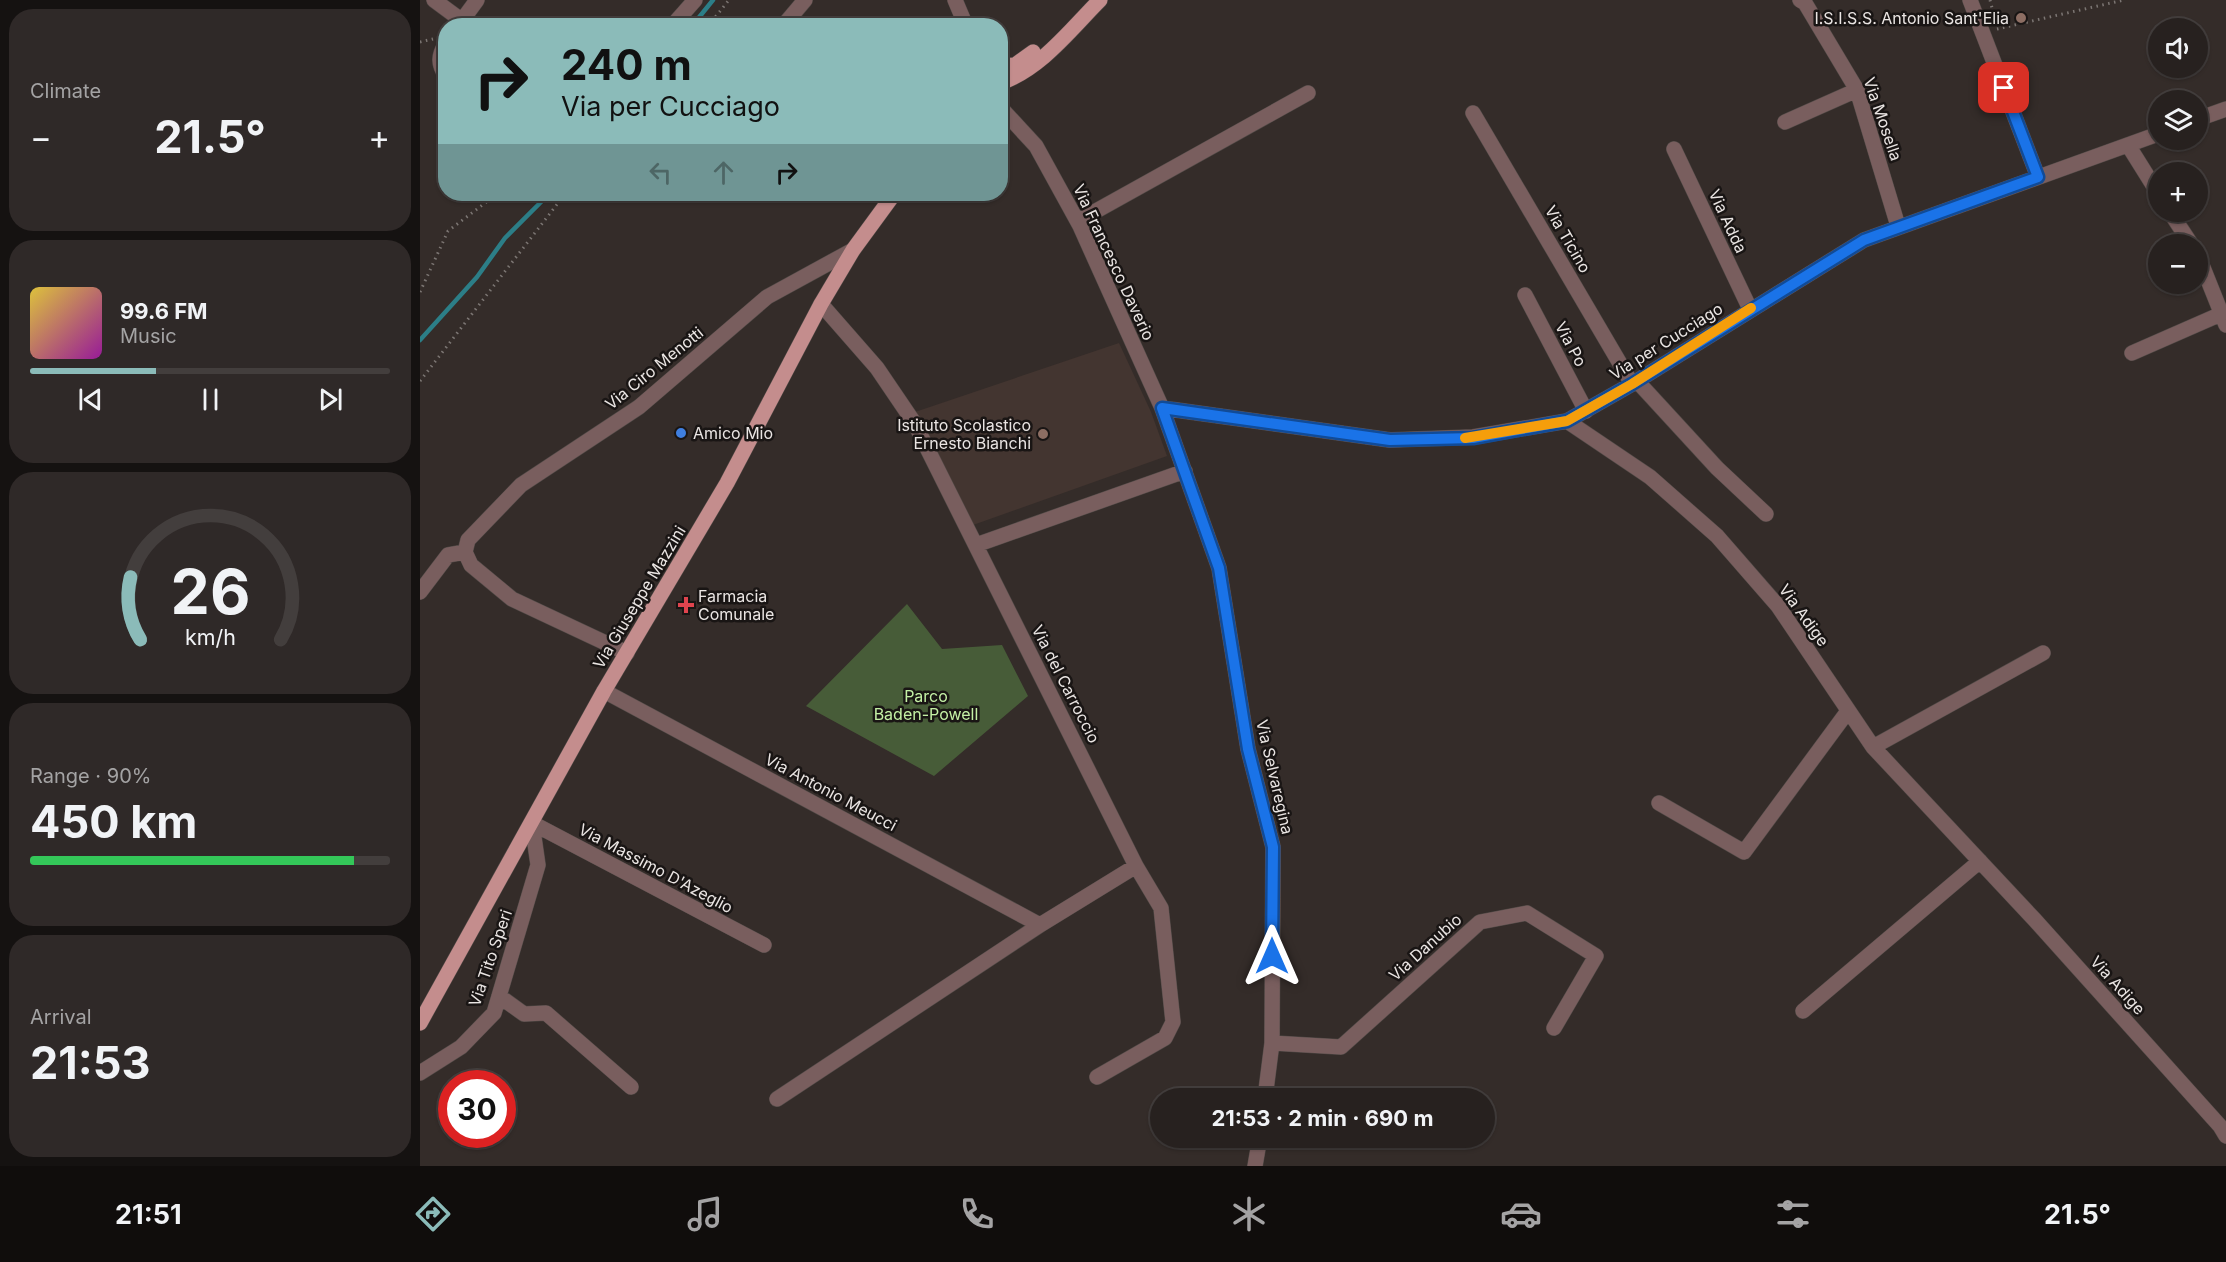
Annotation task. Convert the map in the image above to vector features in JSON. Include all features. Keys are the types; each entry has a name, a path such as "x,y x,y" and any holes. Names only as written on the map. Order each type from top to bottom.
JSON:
{"main road":[{"path":"1008,65 1015,65 1100,0"},
{"path":"1008,79 1020,74 1050,51 1100,0"},
{"name":"Via Giuseppe Mazzini","path":"420,1023 604,691 727,483 820,304 853,250 889,201"}],"street":[{"path":"434,0 454,18"},
{"path":"464,18 477,0"},
{"path":"679,18 695,0"},
{"path":"790,18 805,0"},
{"path":"955,0 962,18"},
{"name":"Via Mosella","path":"1800,0 1805,3 1857,90 1898,226"},
{"path":"1970,0 2038,177"},
{"path":"1785,122 1857,90"},
{"path":"1077,221 1308,93"},
{"path":"2208,115 2226,109"},
{"name":"Via Francesco Daverio","path":"1008,113 1036,146 1077,221 1162,408"},
{"name":"Via Ticino","path":"1473,113 1634,382 1717,468 1766,514"},
{"name":"Via per Cucciago","path":"1162,408 1390,440 1473,438 1567,421 1864,240 2148,138"},
{"path":"2128,145 2148,177"},
{"name":"Via Adda","path":"1674,148 1750,309"},
{"name":"Via Ciro Menotti","path":"465,552 468,540 521,485 639,407 767,297 853,250"},
{"path":"2132,353 2223,320 2208,281"},
{"name":"Via Po","path":"1525,295 1586,411"},
{"name":"Via del Carroccio","path":"820,304 834,317 877,368 915,424 1136,866 1161,908 1173,1022 1165,1038 1097,1077"},
{"name":"Via Selvaregina","path":"1162,408 1219,568 1248,749 1273,847 1272,1043 1266,1088"},
{"name":"Via Adige","path":"1567,421 1650,477 1717,536 1778,606 1873,747 2220,1125 2226,1136"},
{"path":"976,545 1185,471"},
{"path":"420,592 448,555 456,551 465,552 471,565 512,599 627,652"},
{"path":"1873,747 2043,653"},
{"name":"Via Antonio Meucci","path":"604,691 1040,925"},
{"path":"1659,803 1744,852 1848,711"},
{"name":"Via Massimo D'Azeglio","path":"532,823 764,945"},
{"name":"Via Tito Speri","path":"420,1073 461,1047 494,1013 538,865 532,823"},
{"path":"1803,1011 1980,861"},
{"path":"777,1099 1040,925 1136,866"},
{"name":"Via Danubio","path":"1272,1043 1341,1047 1480,922 1527,913 1596,956 1554,1028"},
{"path":"499,996 524,1014 546,1013 631,1088"},
{"path":"1255,1166 1258,1148"}],"path":[{"path":"714,18 729,0"},
{"path":"1997,29 2124,0"},
{"path":"420,42 429,38 438,41"},
{"path":"420,292 448,231 488,201"},
{"path":"420,381 560,201"}],"shaded area":[{"name":"Istituto Scolastico Ernesto Bianchi","path":"1119,343 1151,412 1167,456 973,525 915,412"}],"green space":[{"name":"Parco Baden-Powell","path":"907,604 942,649 1002,645 1028,696 934,776 806,706"}],"waterway":[{"path":"698,18 713,0"},
{"path":"420,340 477,277 505,238 542,201"}],"slow traffic":[{"path":"1465,438 1567,421 1632,384 1751,308"}],"place":[{"name":"I.S.I.S.S. Antonio Sant'Elia","path":"2021,18"},
{"name":"Amico Mio","path":"681,433"},
{"name":"Istituto Scolastico Ernesto Bianchi","path":"1043,434"},
{"name":"Farmacia Comunale","path":"686,605"}],"route":[{"path":"1272,956 1273,847 1248,749 1219,568 1162,408 1390,440 1473,438 1567,421 1632,384 1864,240 2038,177 2004,88"}]}
